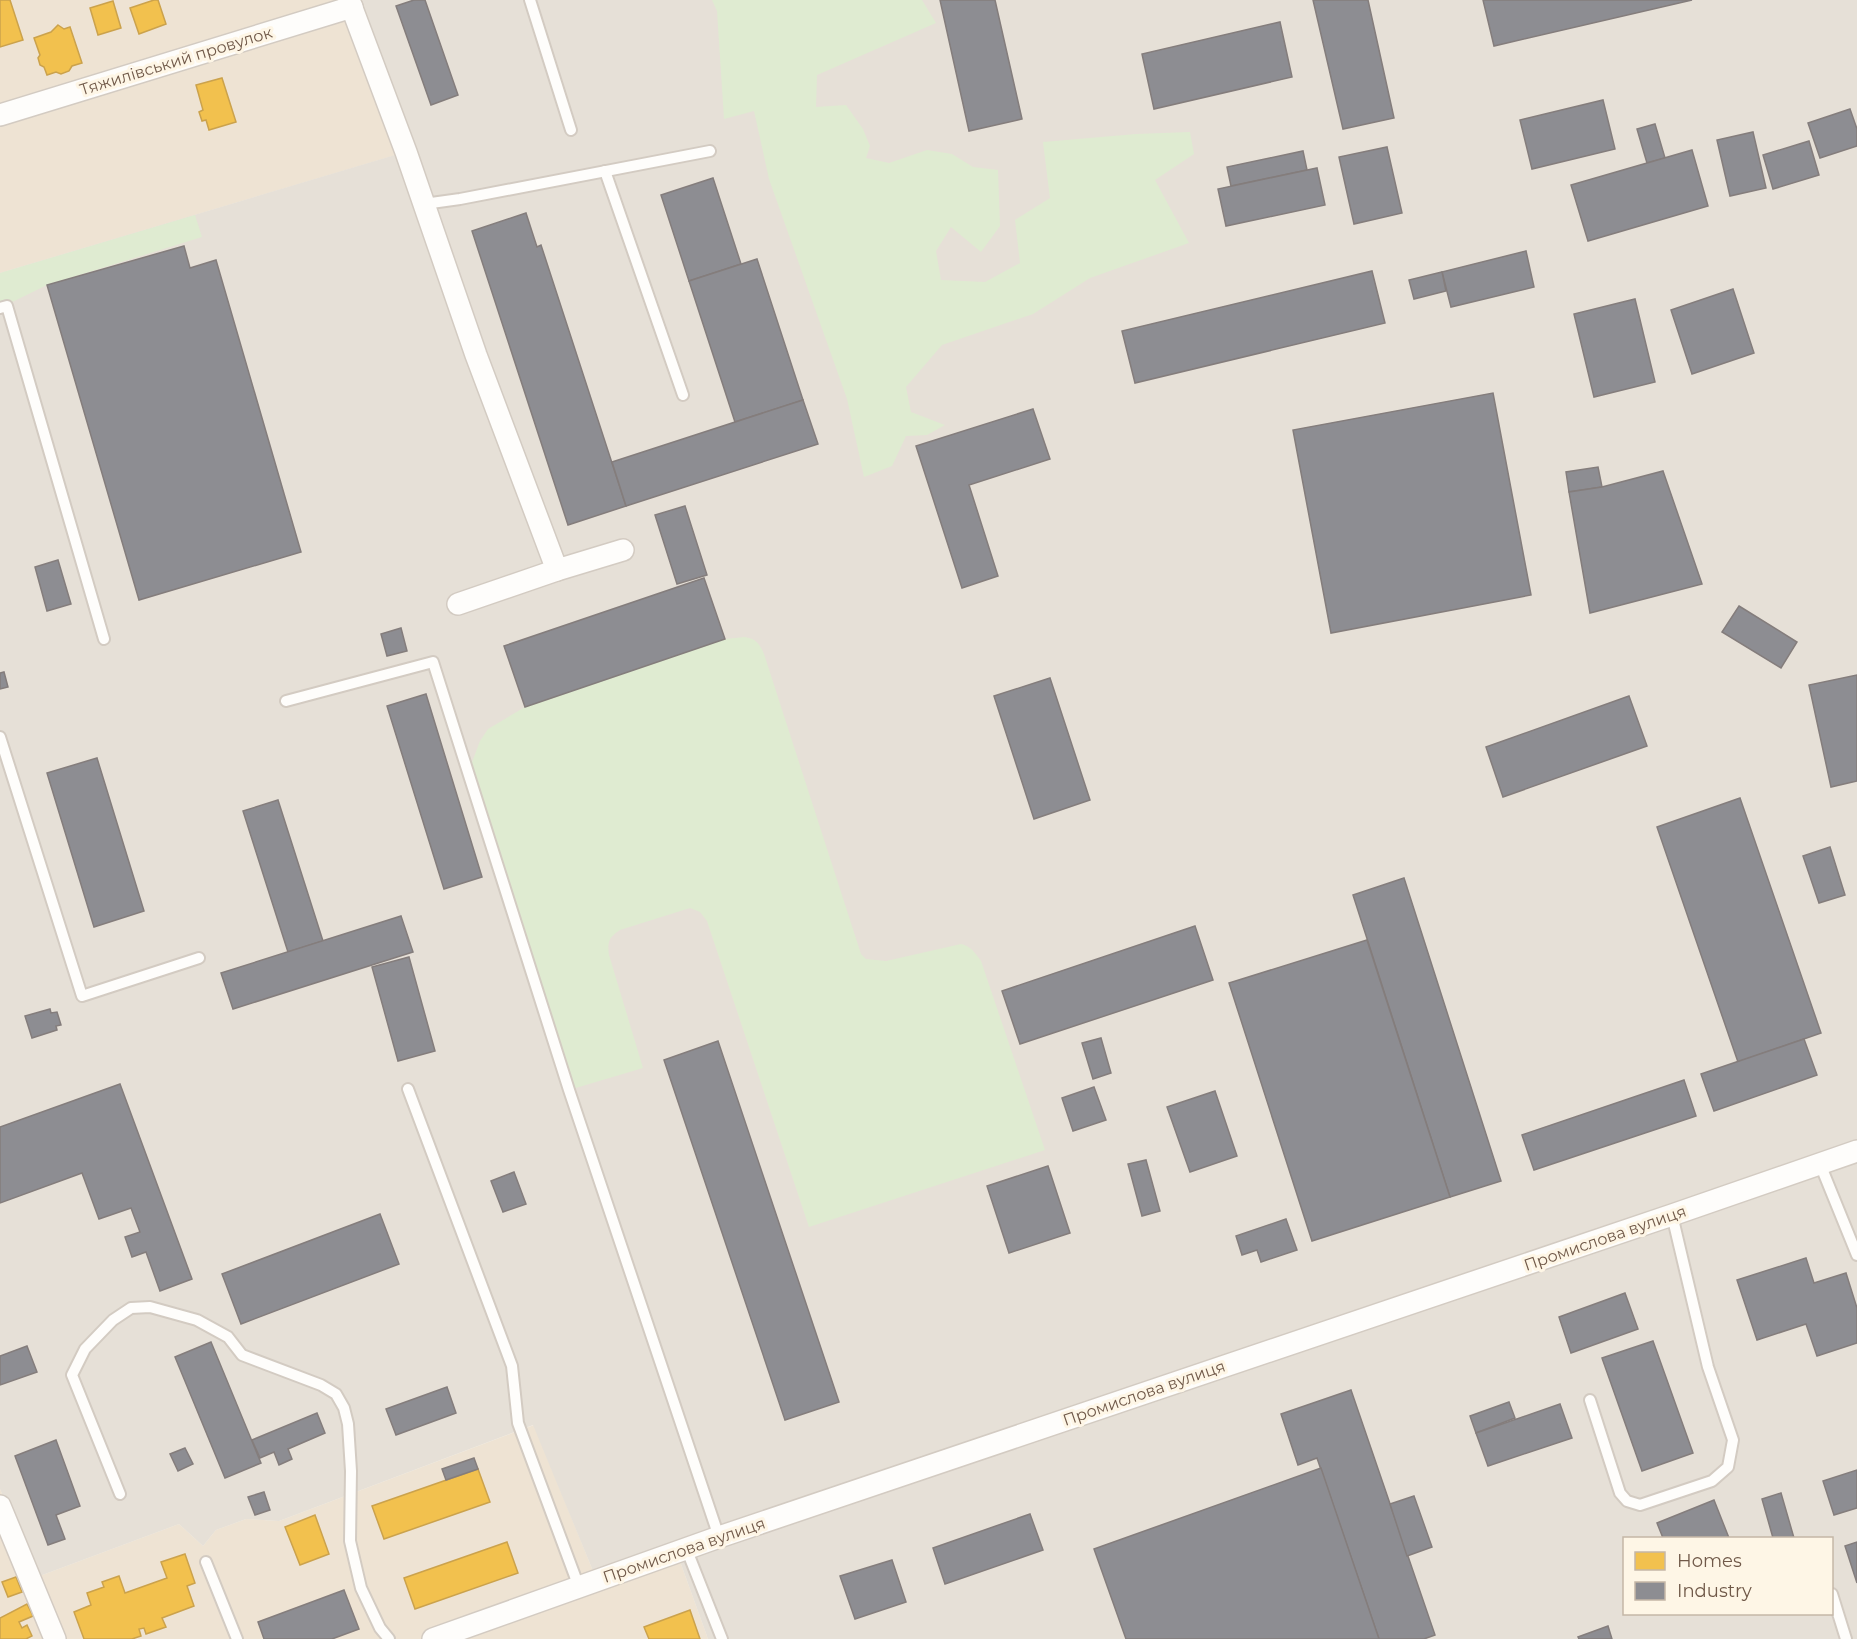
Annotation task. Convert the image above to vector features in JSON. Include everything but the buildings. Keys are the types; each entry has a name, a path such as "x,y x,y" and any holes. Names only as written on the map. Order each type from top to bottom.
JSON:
{"street":[{"name":"Тяжилівський провулок","path":"0,115 351,4"},
{"path":"351,4 557,570"},
{"path":"458,604 623,550"},
{"name":"Промислова вулиця","path":"433,1639 686,1548 1857,1151"},
{"path":"0,1506 55,1639"}],"lane":[{"path":"530,0 571,130"},
{"path":"424,204 710,151"},
{"path":"605,171 683,395"},
{"path":"0,308 7,306 104,639"},
{"path":"286,701 433,662 569,1090 719,1537"},
{"path":"0,737 82,996 199,958"},
{"path":"408,1089 512,1366 518,1423 579,1587"},
{"path":"1820,1164 1857,1255"},
{"path":"1590,1400 1620,1493 1627,1501 1640,1505 1712,1481 1728,1467 1733,1440 1708,1367 1672,1215"},
{"path":"120,1494 72,1376 85,1349 113,1320 131,1308 150,1306 197,1320 228,1337 242,1355 321,1385 336,1394 344,1408 348,1424 351,1471 350,1541 361,1588 380,1628 390,1639"},
{"path":"686,1548 722,1639"},
{"path":"206,1562 237,1639"},
{"path":"1833,1597 1846,1639"}],"shaded area":[{"path":"0,0 349,0 406,152 0,273"},
{"path":"350,0 1857,0 1857,1639 708,1639 673,1542 593,1571 533,1425 279,1521 246,1519 216,1530 203,1546 179,1524 37,1577 0,1489 0,273 405,152"},
{"path":"534,1425 593,1571 673,1542 708,1639 0,1639 0,1489 37,1577 179,1524 203,1546 216,1530 246,1519 279,1521"}],"green space":[{"path":"712,0 922,0 936,23 817,75 816,107 846,105 863,129 870,146 866,158 889,163 927,150 952,154 973,167 998,170 1000,226 981,252 951,227 936,251 941,280 985,282 1020,263 1015,220 1050,198 1043,142 1190,132 1194,154 1155,180 1189,243 1090,278 1033,314 942,345 906,387 911,412 945,425 927,435 906,436 892,466 864,477 847,399 769,179 754,111 724,119 717,11"},
{"path":"195,215 202,237 47,285 0,308 0,273"},
{"path":"745,637 757,642 764,654 861,954 866,959 886,961 961,944 972,950 981,961 1045,1150 809,1227 707,921 700,912 690,908 620,930 613,935 609,943 609,955 643,1068 569,1090 468,773 480,741 488,729 525,707 725,639"}]}
